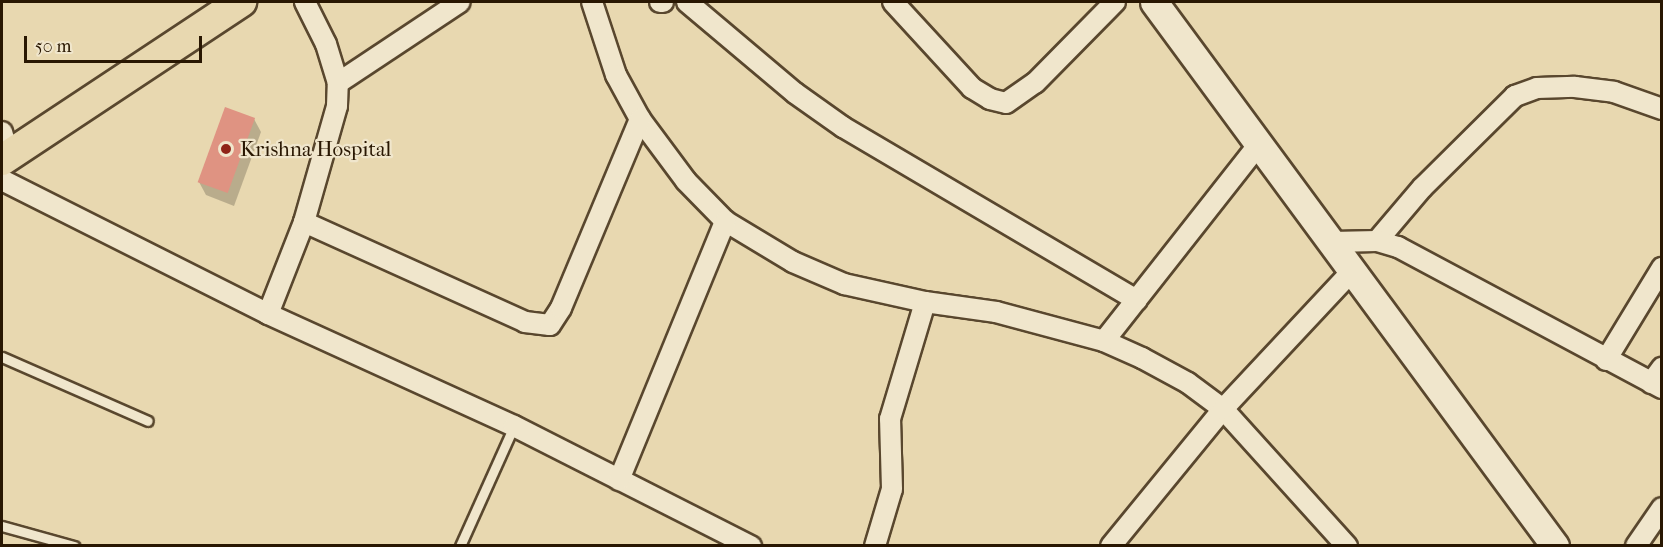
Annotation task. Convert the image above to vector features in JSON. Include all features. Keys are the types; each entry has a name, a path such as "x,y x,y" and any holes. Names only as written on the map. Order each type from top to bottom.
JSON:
{"main road":[{"path":"3,157 241,2"}],"street":[{"path":"268,314 304,222 337,106 338,83 326,44 304,2"},
{"path":"338,83 460,2"},
{"path":"592,2 616,75 639,119 686,181 725,221 793,262 844,284 925,302 996,312 1104,341 1188,383 1223,409 1344,545"},
{"path":"687,2 795,93 843,127 1137,300"},
{"path":"893,2 972,88 990,99 1006,102 1035,83 1115,2"},
{"path":"1154,2 1555,546"},
{"path":"1377,241 1431,180 1515,96 1537,88 1575,87 1614,92 1662,109"},
{"path":"304,222 525,322 550,326 561,308 639,119"},
{"path":"1104,341 1259,144"},
{"path":"3,157 268,314 514,426 752,546"},
{"path":"619,480 725,221"},
{"path":"1332,242 1377,241 1432,264 1606,360 1658,380"},
{"path":"1606,360 1662,268"},
{"path":"1111,546 1223,409 1353,270"},
{"path":"876,546 892,489 890,419 925,302"},
{"path":"1636,546 1662,508"}],"lane":[{"path":"2,357 148,421"},
{"path":"460,546 514,426"},
{"path":"2,526 74,546"}],"building":[{"path":"225,107 255,118 228,193 198,182"}],"place":[{"name":"Krishna Hospital","path":"226,149"}]}
